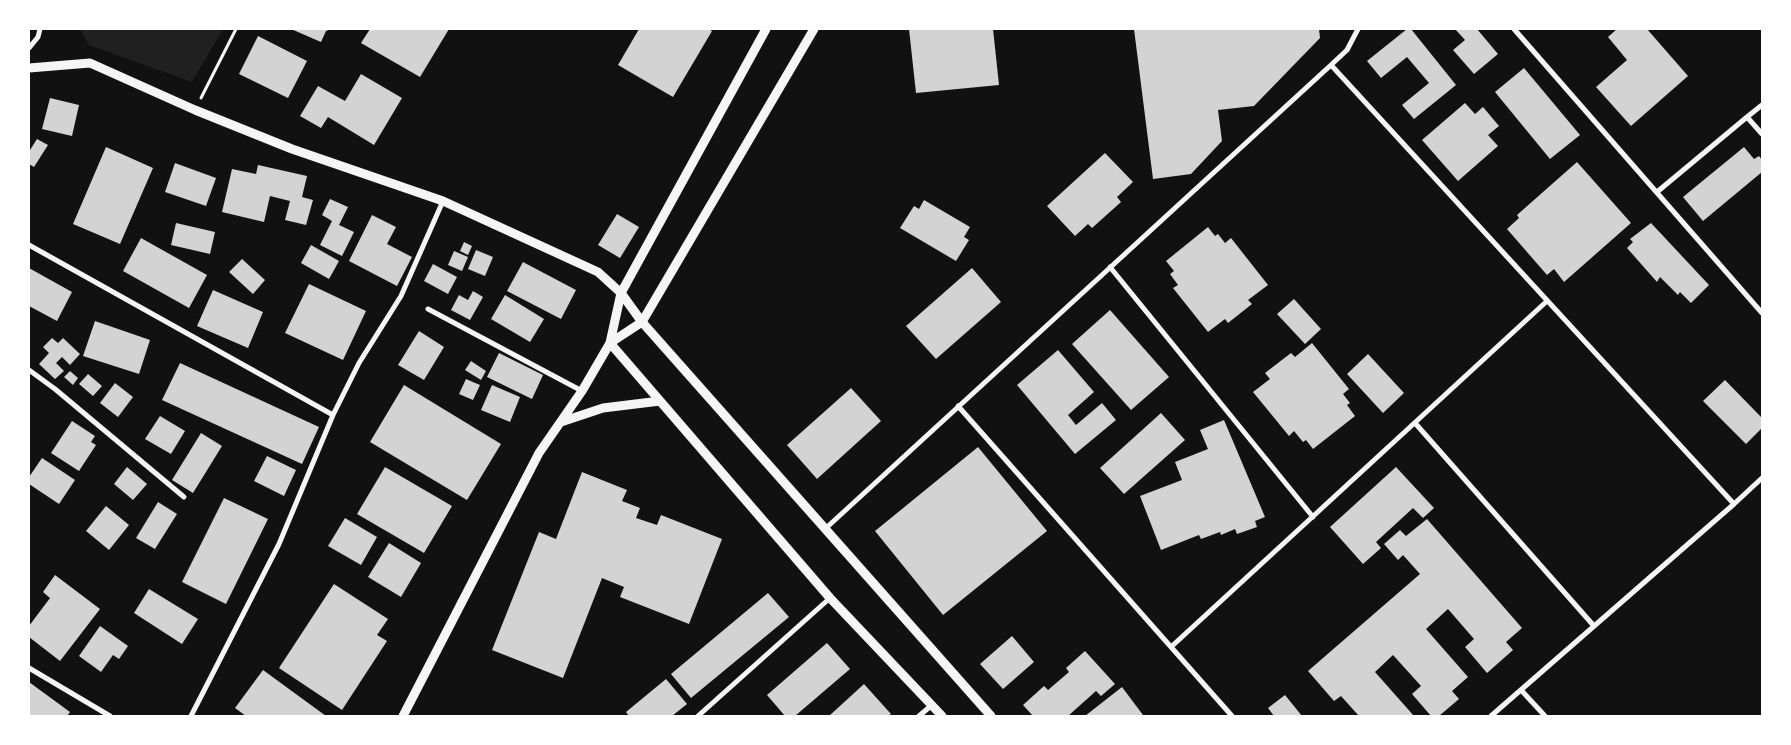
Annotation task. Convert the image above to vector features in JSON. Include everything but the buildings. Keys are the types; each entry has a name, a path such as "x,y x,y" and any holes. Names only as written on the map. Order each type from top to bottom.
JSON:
{"street":[{"path":"29,48 38,36 40,29"},
{"path":"403,716 539,453 582,391 610,343 620,293 766,29"},
{"path":"610,343 642,322 814,29"},
{"path":"824,529 1331,65 1347,50 1358,29"},
{"path":"1514,29 1762,313"},
{"path":"29,68 90,63 195,110 292,149 443,201 598,272 620,293 642,322 991,716"},
{"path":"1331,65 1734,504"},
{"path":"1657,192 1762,105"},
{"path":"1747,117 1762,134"},
{"path":"191,716 279,544 333,415 359,363 401,296 443,201"},
{"path":"29,245 333,415"},
{"path":"1110,266 1313,517"},
{"path":"1171,648 1547,301"},
{"path":"428,309 582,391"},
{"path":"610,343 830,598 942,716"},
{"path":"29,370 55,389 184,497"},
{"path":"561,422 602,408 660,401"},
{"path":"958,406 1232,716"},
{"path":"1415,423 1594,626"},
{"path":"1491,716 1762,478"},
{"path":"698,716 830,598"},
{"path":"29,668 110,716"},
{"path":"1521,690 1544,716"},
{"path":"919,716 932,705"}],"path":[{"path":"195,110 236,29"}],"shaded area":[{"path":"80,29 223,29 192,82 89,45"}]}
